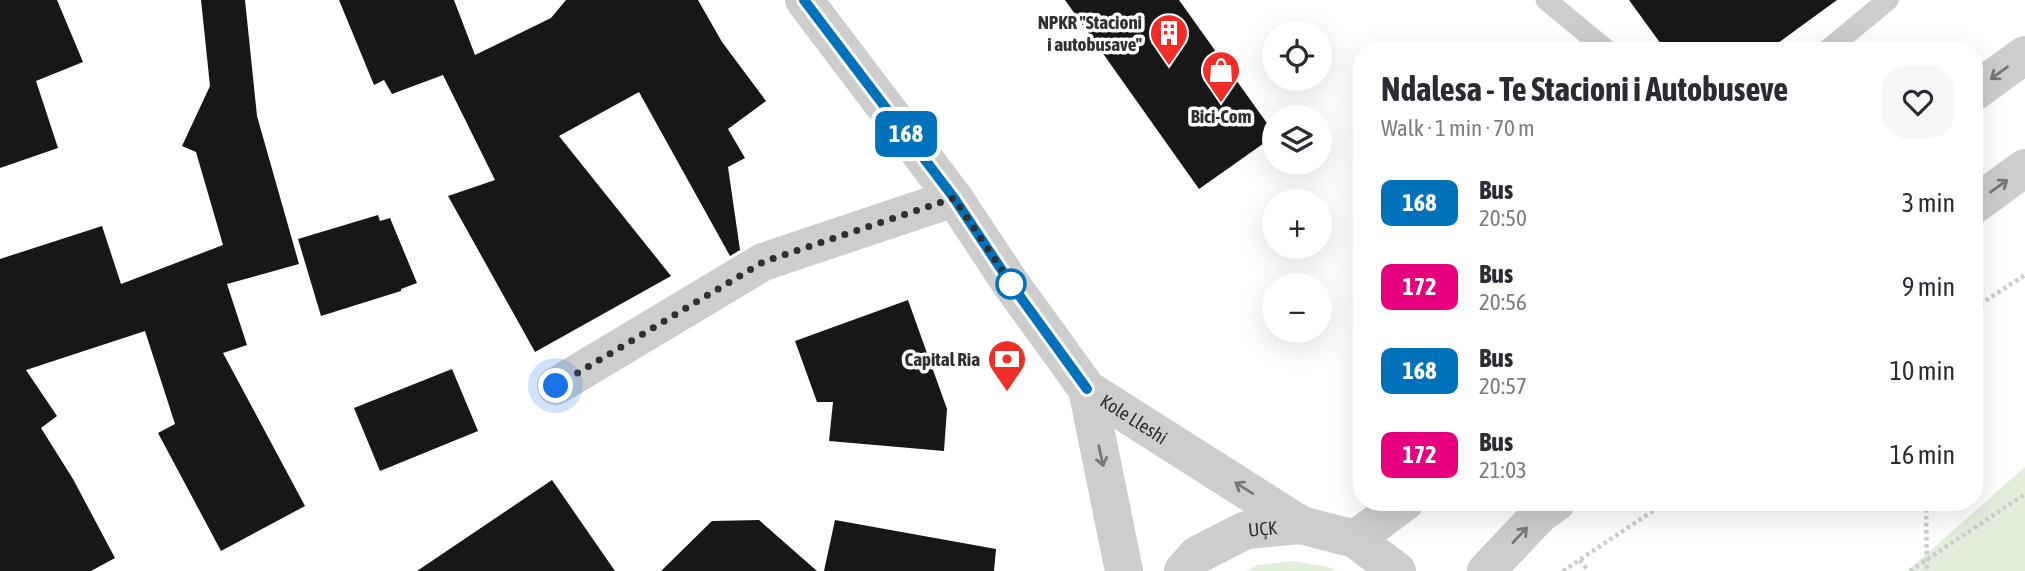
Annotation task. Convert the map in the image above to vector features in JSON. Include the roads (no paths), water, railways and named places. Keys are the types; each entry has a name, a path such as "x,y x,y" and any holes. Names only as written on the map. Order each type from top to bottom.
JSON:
{"street":[{"path":"804,0 954,198 1011,284 1087,389"},
{"path":"1983,85 2025,55"},
{"path":"1983,198 2025,168"},
{"path":"556,386 763,262 954,198"},
{"name":"Kole Lleshi","path":"1087,389 1301,525"},
{"name":"Kole Lleshi","path":"1087,389 1124,571"},
{"path":"1354,539 1393,511"},
{"path":"1486,571 1544,511"},
{"name":"UÇK","path":"1183,571 1197,555 1246,530 1301,525 1354,539 1397,571"}],"lane":[{"path":"1546,0 1597,42"},
{"path":"1837,42 1888,0"}],"place":[{"name":"NPKR \"Stacioni i autobusave\"","path":"1169,67"},
{"name":"Bici-Com","path":"1221,104"},
{"name":"Capital Ria","path":"1007,393"}]}
